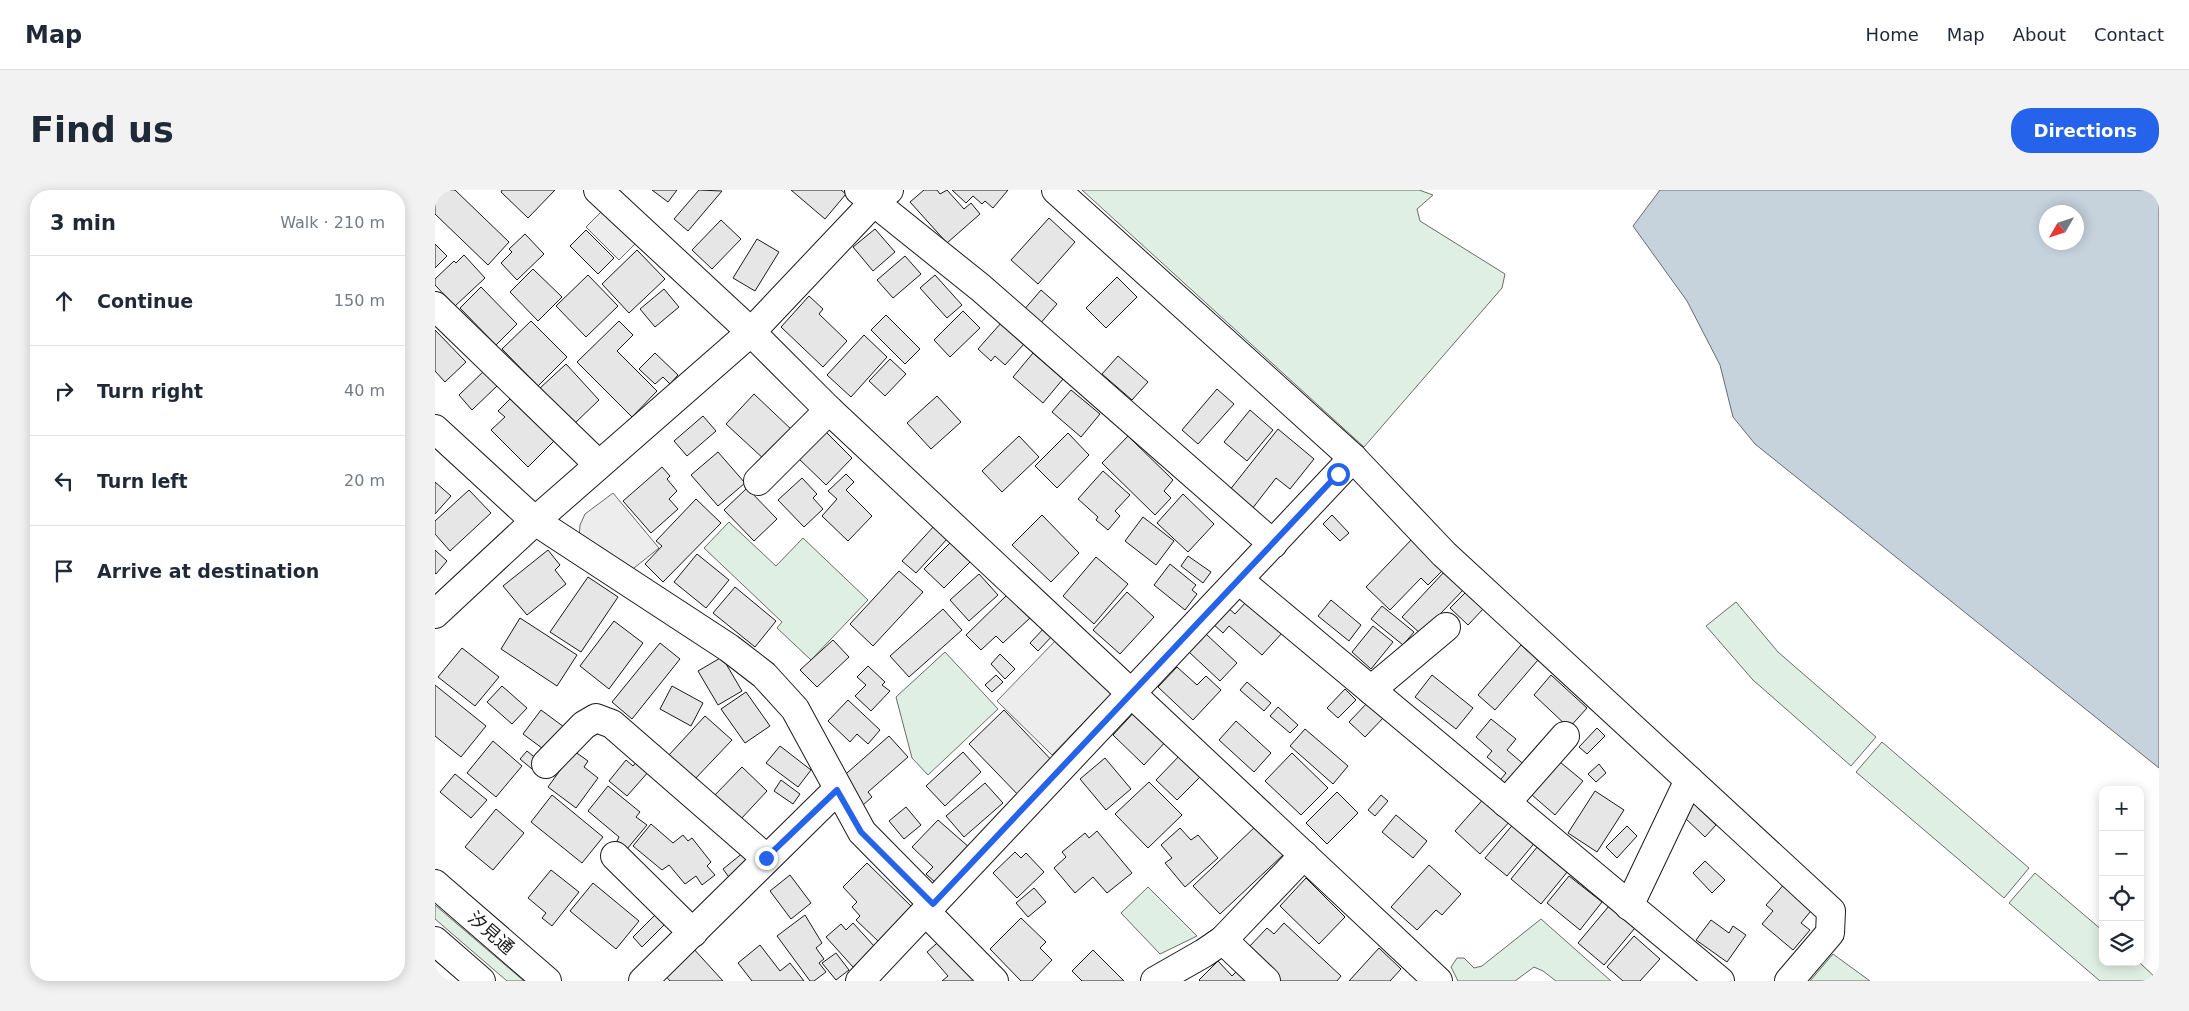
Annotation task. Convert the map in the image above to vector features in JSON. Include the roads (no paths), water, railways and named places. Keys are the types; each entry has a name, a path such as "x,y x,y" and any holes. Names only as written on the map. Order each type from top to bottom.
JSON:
{"street":[{"path":"598,190 751,332 829,410 1303,855 1425,977"},
{"path":"1056,190 1353,458 1444,554 1831,911 1830,933 1789,981"},
{"path":"437,610 599,464 751,332 874,194 1273,544"},
{"path":"435,306 599,464"},
{"path":"758,481 829,410"},
{"path":"435,429 535,521 729,648 764,675 795,709 861,832 994,981"},
{"path":"870,978 929,908 1353,458"},
{"path":"1239,580 1719,981"},
{"path":"1371,690 1446,627"},
{"path":"546,764 584,725 596,718 612,724 766,858"},
{"path":"1506,803 1565,736"},
{"path":"1629,906 1689,780"},
{"path":"643,981 837,790"},
{"path":"1155,981 1204,954 1223,940 1303,855"},
{"path":"615,856 693,933"},
{"name":"汐見通","path":"435,884 547,981"},
{"path":"1223,940 1266,981"},
{"path":"435,941 481,981"}]}
